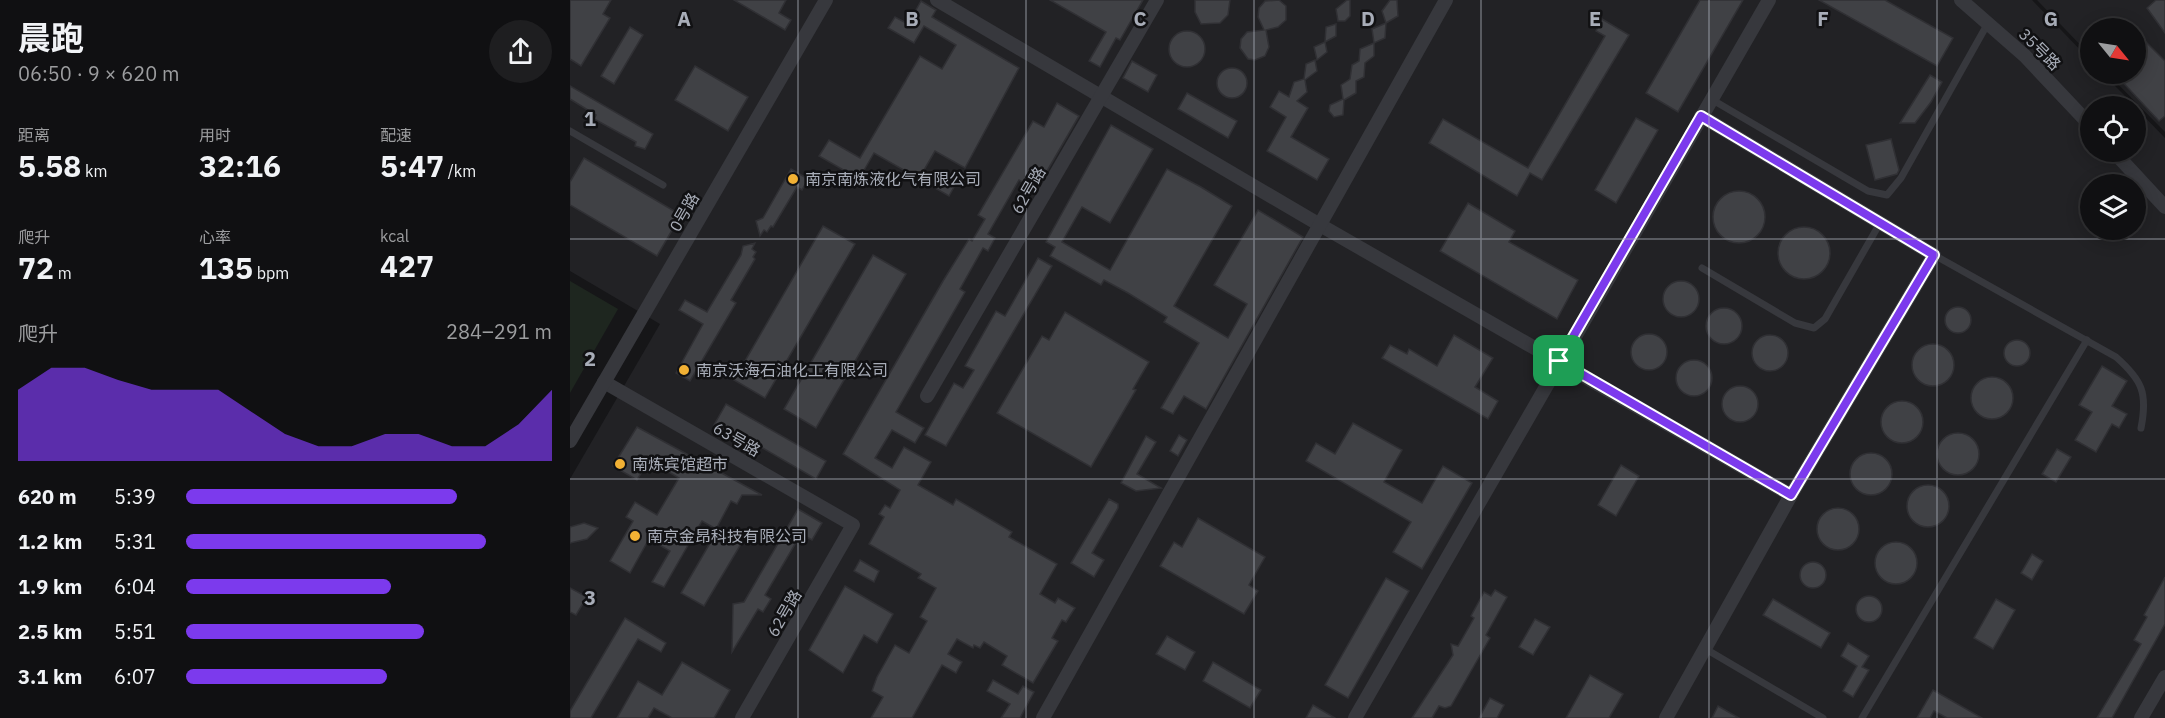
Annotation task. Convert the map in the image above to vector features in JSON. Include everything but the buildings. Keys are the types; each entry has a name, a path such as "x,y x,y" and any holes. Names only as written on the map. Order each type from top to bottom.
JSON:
{"street":[{"name":"0号路","path":"570,441 826,0"},
{"path":"937,0 1320,225 1791,495"},
{"name":"62号路","path":"927,396 1156,0"},
{"path":"1042,718 1446,0"},
{"path":"1354,718 1769,0"},
{"name":"35号路","path":"1961,0 2025,56 2080,114"},
{"path":"1666,718 1791,495 1934,255 1701,116"},
{"path":"2123,162 2165,207"},
{"name":"63号路","path":"604,382 854,525"},
{"name":"62号路","path":"742,718 854,525"},
{"path":"2141,718 2165,677"}],"lane":[{"path":"1711,99 1868,191 1887,195 1900,178 1988,23"},
{"path":"570,131 663,185"},
{"path":"1702,268 1796,323 1814,328 1825,319 1880,223"},
{"path":"1934,255 2116,357 2135,373 2143,390 2141,428"},
{"path":"1862,718 2087,340"},
{"path":"1704,648 1823,718"}],"shaded area":[{"path":"570,0 2032,0 2080,50 2080,84 2113,84 2125,96 2080,96 2080,162 2146,162 2146,118 2165,138 2165,718 570,718 570,479 660,324 570,271"},
{"path":"2037,0 2165,0 2165,132 2146,113 2146,96 2130,96 2118,84 2146,84 2146,18 2080,18 2080,45"},
{"path":"570,281 618,309 570,393"}],"place":[{"name":"南京南炼液化气有限公司","path":"793,179"},
{"name":"南京沃海石油化工有限公司","path":"684,370"},
{"name":"南炼宾馆超市","path":"620,464"},
{"name":"南京金昂科技有限公司","path":"635,536"}],"route":[{"path":"1701,116 1934,255 1791,495 1559,361 1701,116"}]}
